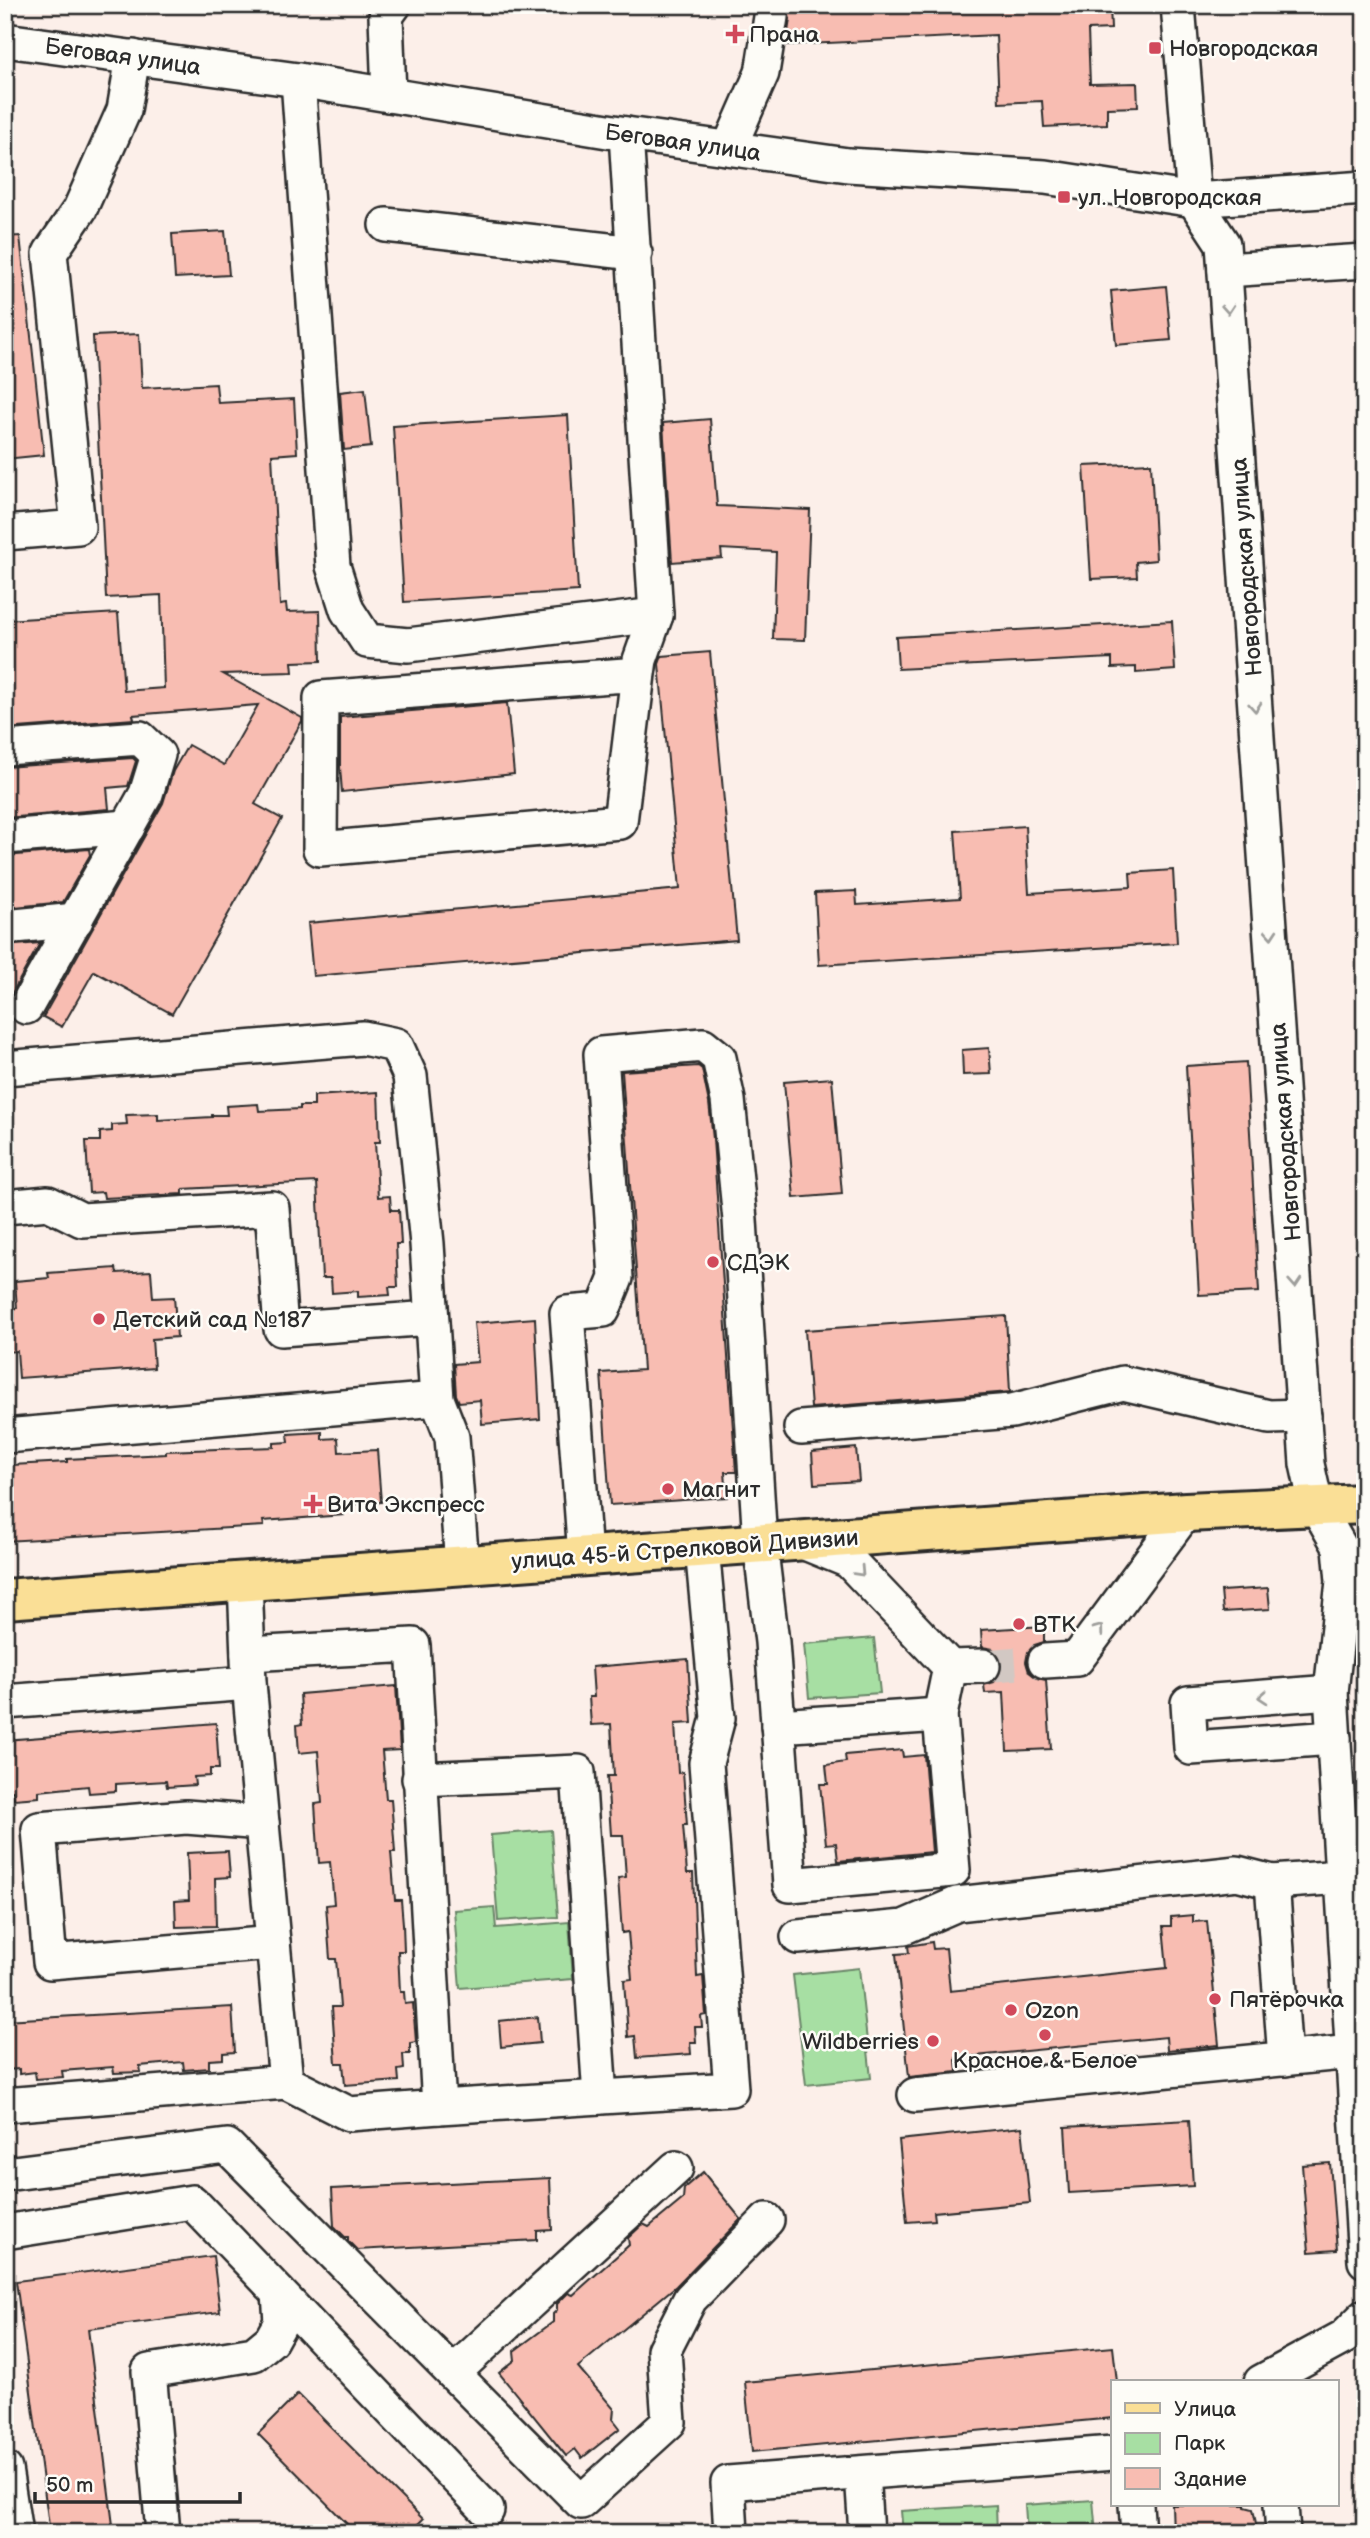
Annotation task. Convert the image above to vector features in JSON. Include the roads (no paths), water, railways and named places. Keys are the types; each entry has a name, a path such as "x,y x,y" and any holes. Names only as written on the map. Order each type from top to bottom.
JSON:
{"main road":[{"name":"улица 45-й Стрелковой Дивизии","path":"5,1599 1185,1512 1365,1504"}],"street":[{"path":"389,95 386,16 394,5"},
{"name":"Новгородская улица","path":"1178,5 1194,200 1223,244 1307,1464 1316,1505 1340,1547 1343,1581 1331,1692 1365,2261"},
{"path":"729,148 762,73 771,17"},
{"name":"Беговая улица","path":"5,40 298,80 626,134 848,165 1045,177 1194,200 1365,188"},
{"path":"5,534 78,527 50,253 80,209 124,110 133,57"},
{"path":"298,80 333,566 347,610 367,641 408,645 656,615"},
{"path":"626,134 656,615 640,660 620,822 320,849 321,698 638,674"},
{"path":"386,225 635,253"},
{"path":"1225,270 1365,261"},
{"path":"5,748 140,738 158,755 146,794 26,1007"},
{"path":"5,837 128,827"},
{"path":"5,927 76,920"},
{"path":"5,1068 363,1038 396,1045 410,1076 427,1244 437,1399 452,1437 462,1565"},
{"path":"585,1556 567,1314 603,1310 616,1278 601,1054 703,1045 719,1058 728,1100 740,1220 760,1543 772,1642 790,1885 953,1870 940,1714 950,1667"},
{"path":"5,1207 48,1203 82,1220 272,1208 281,1329 431,1318"},
{"path":"801,1428 1012,1411 1123,1383 1269,1417 1304,1416"},
{"path":"5,1436 437,1399"},
{"path":"1045,1661 1077,1659 1185,1512"},
{"path":"800,1541 849,1560 950,1667 983,1666"},
{"path":"5,2105 286,2082 349,2114 731,2089 706,1763 718,1718 702,1548"},
{"path":"245,1581 248,1668 286,2082"},
{"path":"5,1702 413,1646 439,2107"},
{"path":"1331,1692 1188,1703 1191,1748 1334,1738"},
{"path":"778,1726 940,1714"},
{"path":"419,1779 578,1772 600,2097"},
{"path":"262,1823 186,1817 39,1829 50,1962 274,1942"},
{"path":"798,1937 904,1927 957,1904 971,1902 1237,1873 1272,1882 1342,1877"},
{"path":"1272,1882 1285,2059"},
{"path":"915,2095 1352,2052"},
{"path":"5,2174 228,2147 581,2502 669,2422 664,2350 690,2299 767,2220"},
{"path":"453,2373 676,2168"},
{"path":"5,2232 192,2202 487,2510"},
{"path":"163,2533 149,2371 254,2354 271,2340 281,2322 279,2293"},
{"path":"1268,2380 1344,2337 1365,2316"},
{"path":"732,2533 728,2483 1111,2453"},
{"path":"5,2469 15,2533"},
{"path":"862,2473 866,2533"},
{"path":"1136,2506 1138,2533"},
{"path":"1281,2506 1283,2533"}],"tunnel":[{"path":"983,1666 1045,1661"}],"place":[{"name":"Прана","path":"735,34"},
{"name":"Новгородская","path":"1155,48"},
{"name":"ул. Новгородская","path":"1064,197"},
{"name":"СДЭК","path":"713,1262"},
{"name":"Детский сад №187","path":"99,1319"},
{"name":"Магнит","path":"668,1489"},
{"name":"Вита Экспресс","path":"313,1504"},
{"name":"ВТК","path":"1019,1624"},
{"name":"Пятёрочка","path":"1215,1999"},
{"name":"Ozon","path":"1011,2010"},
{"name":"Красное & Белое","path":"1045,2035"},
{"name":"Wildberries","path":"933,2041"}]}
